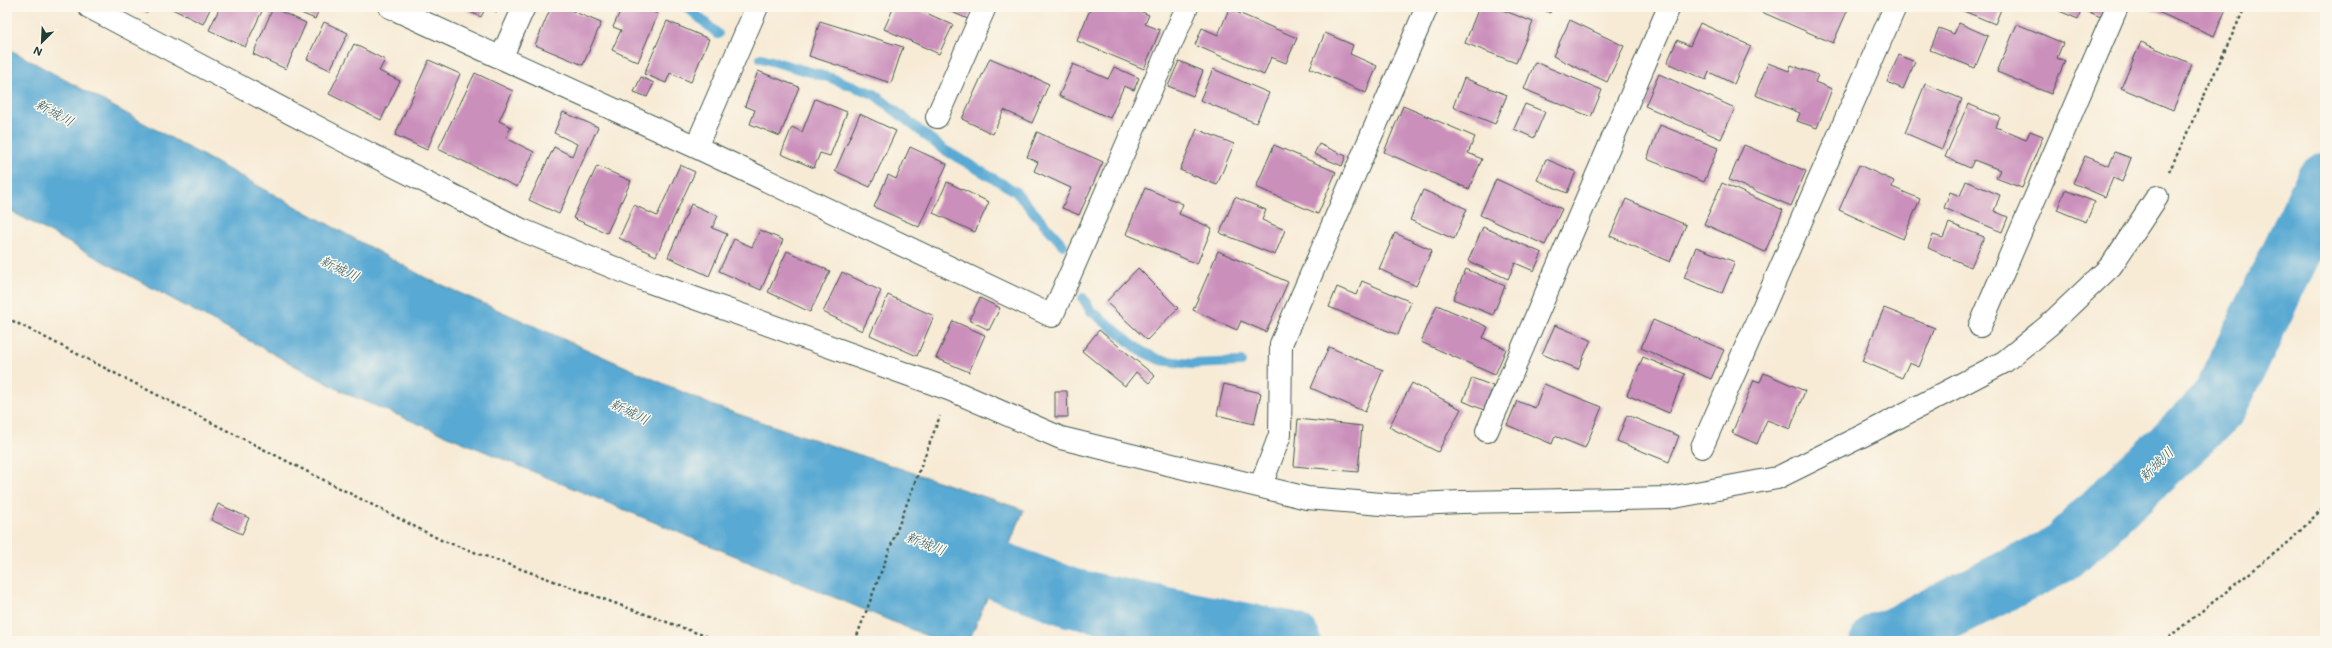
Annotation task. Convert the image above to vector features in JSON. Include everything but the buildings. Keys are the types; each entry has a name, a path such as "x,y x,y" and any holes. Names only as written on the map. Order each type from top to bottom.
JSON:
{"street":[{"path":"89,7 338,138 522,230 644,280 951,390 1061,438 1261,485 1307,498 1394,505 1461,502 1669,498 1777,478 1872,431 2004,362 2048,326 2111,266 2157,197"},
{"path":"390,7 696,147 1052,316 1187,7"},
{"path":"501,58 524,7"},
{"path":"696,147 757,7"},
{"path":"937,117 985,7"},
{"path":"1261,485 1280,435 1281,344 1427,7"},
{"path":"1487,431 1669,7"},
{"path":"1702,447 1895,7"},
{"path":"1980,326 2117,7"}],"path":[{"path":"2157,197 2245,7"},
{"path":"7,318 441,540 719,641"},
{"path":"854,641 943,410"},
{"path":"2164,641 2290,541 2325,506"}],"water":[{"path":"7,48 426,278 714,406 1024,510 969,641 939,641 347,394 7,209"}],"waterway":[{"path":"687,7 718,34"},
{"path":"761,58 831,78 874,94 943,149 1015,191 1063,245"},
{"name":"新城川","path":"1880,641 1890,639 2062,553 2218,405 2325,182"},
{"path":"1083,298 1090,310 1141,351 1160,360 1191,364 1241,362"},
{"name":"新城川","path":"923,542 1071,598 1291,641"}]}
